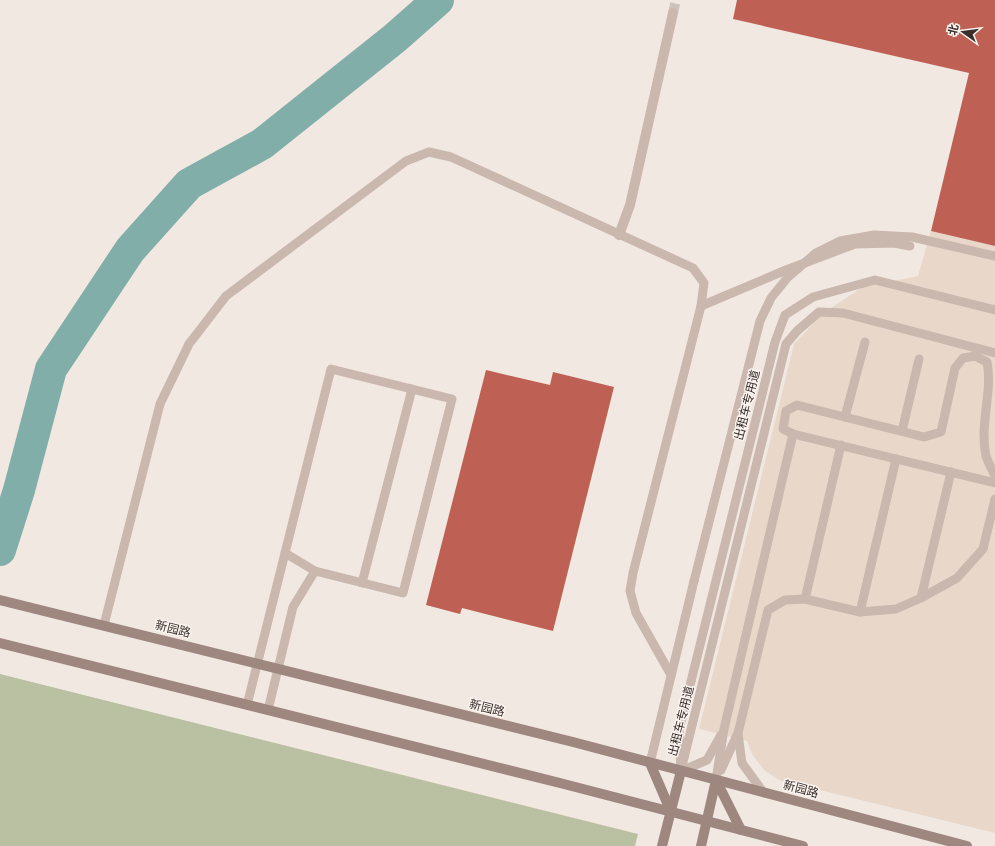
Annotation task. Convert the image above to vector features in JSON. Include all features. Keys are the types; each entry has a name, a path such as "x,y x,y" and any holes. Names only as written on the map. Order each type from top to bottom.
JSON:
{"main road":[{"name":"新园路","path":"0,600 764,792 967,846"},
{"path":"0,643 247,704 803,846"},
{"path":"650,763 671,812"},
{"path":"662,846 681,771"},
{"path":"701,846 716,780"},
{"path":"716,780 741,830"}],"street":[{"path":"619,235 630,205 673,13"}],"lane":[{"path":"104,625 160,404 189,344 226,296 406,161 429,152 451,157 693,268 704,283 701,306 633,573 630,591 636,613 671,675"},
{"path":"650,763 694,581 760,321 771,298 788,277 816,253 840,241 874,236 912,238 995,256"},
{"path":"701,306 786,270 855,244 894,243 910,246"},
{"name":"出租车专用道","path":"681,771 679,730 775,342 785,314 813,296 875,280 995,310"},
{"name":"出租车专用道","path":"681,771 786,344 797,331 819,312 843,313 995,353"},
{"path":"845,417 865,342"},
{"path":"995,476 986,456 984,431 989,373 987,362 975,356 963,358 955,368 941,432 924,437 797,405 786,411 783,429 793,434 995,483"},
{"path":"902,431 919,359"},
{"path":"247,704 331,369 452,399 403,593 315,571 285,553"},
{"path":"362,582 412,389"},
{"path":"716,780 724,729 793,434"},
{"path":"805,599 841,445"},
{"path":"860,612 896,458"},
{"path":"921,598 951,472"},
{"path":"716,780 738,734 768,610 785,600 805,599 860,612 896,609 921,598 957,578 983,550 995,499"},
{"path":"268,710 293,607 315,571"},
{"path":"681,771 707,760 724,729"},
{"path":"738,734 742,763 764,792"}],"green space":[{"path":"0,674 638,834 635,846 0,846"}],"shaded area":[{"path":"931,231 995,246 995,833 779,780 764,770 752,754 747,741 699,729 794,344 823,313 863,287 918,276"}],"building":[{"path":"737,0 995,0 995,246 931,231 969,73 733,19"},
{"path":"486,370 550,385 553,372 614,387 553,631 462,608 460,614 426,605"}],"waterway":[{"path":"0,550 19,490 51,369 130,250 189,184 262,144 395,38 438,0"}],"tunnel":[{"path":"673,13 676,0"}]}
